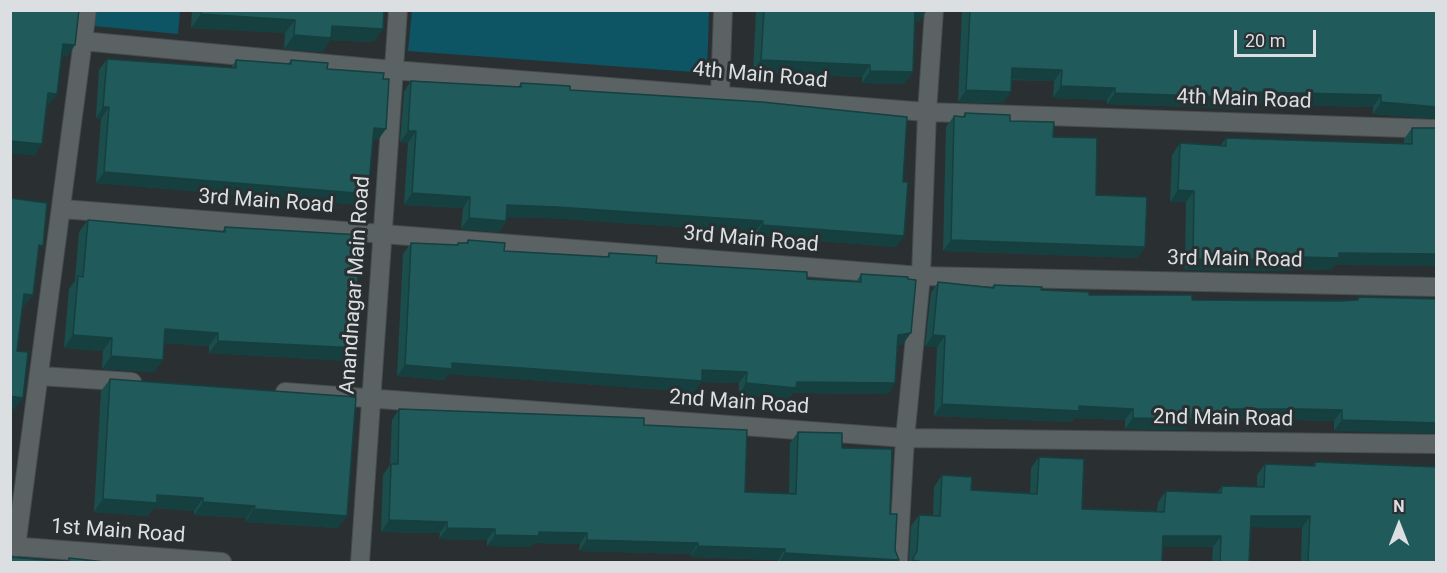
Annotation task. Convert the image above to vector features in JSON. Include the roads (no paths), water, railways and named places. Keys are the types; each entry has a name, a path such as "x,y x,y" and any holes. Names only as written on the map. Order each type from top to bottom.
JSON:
{"street":[{"path":"13,547 40,376 87,10"},
{"name":"Anandnagar Main Road","path":"360,562 398,10"},
{"path":"720,95 723,10"},
{"path":"897,562 905,438 921,276 927,112 934,10"},
{"name":"4th Main Road","path":"82,41 393,70 927,112 1437,129"},
{"name":"3rd Main Road","path":"63,209 921,276 1437,287"},
{"path":"40,376 147,383"},
{"name":"2nd Main Road","path":"265,391 905,438 1437,444"},
{"name":"1st Main Road","path":"13,547 222,562"}]}
